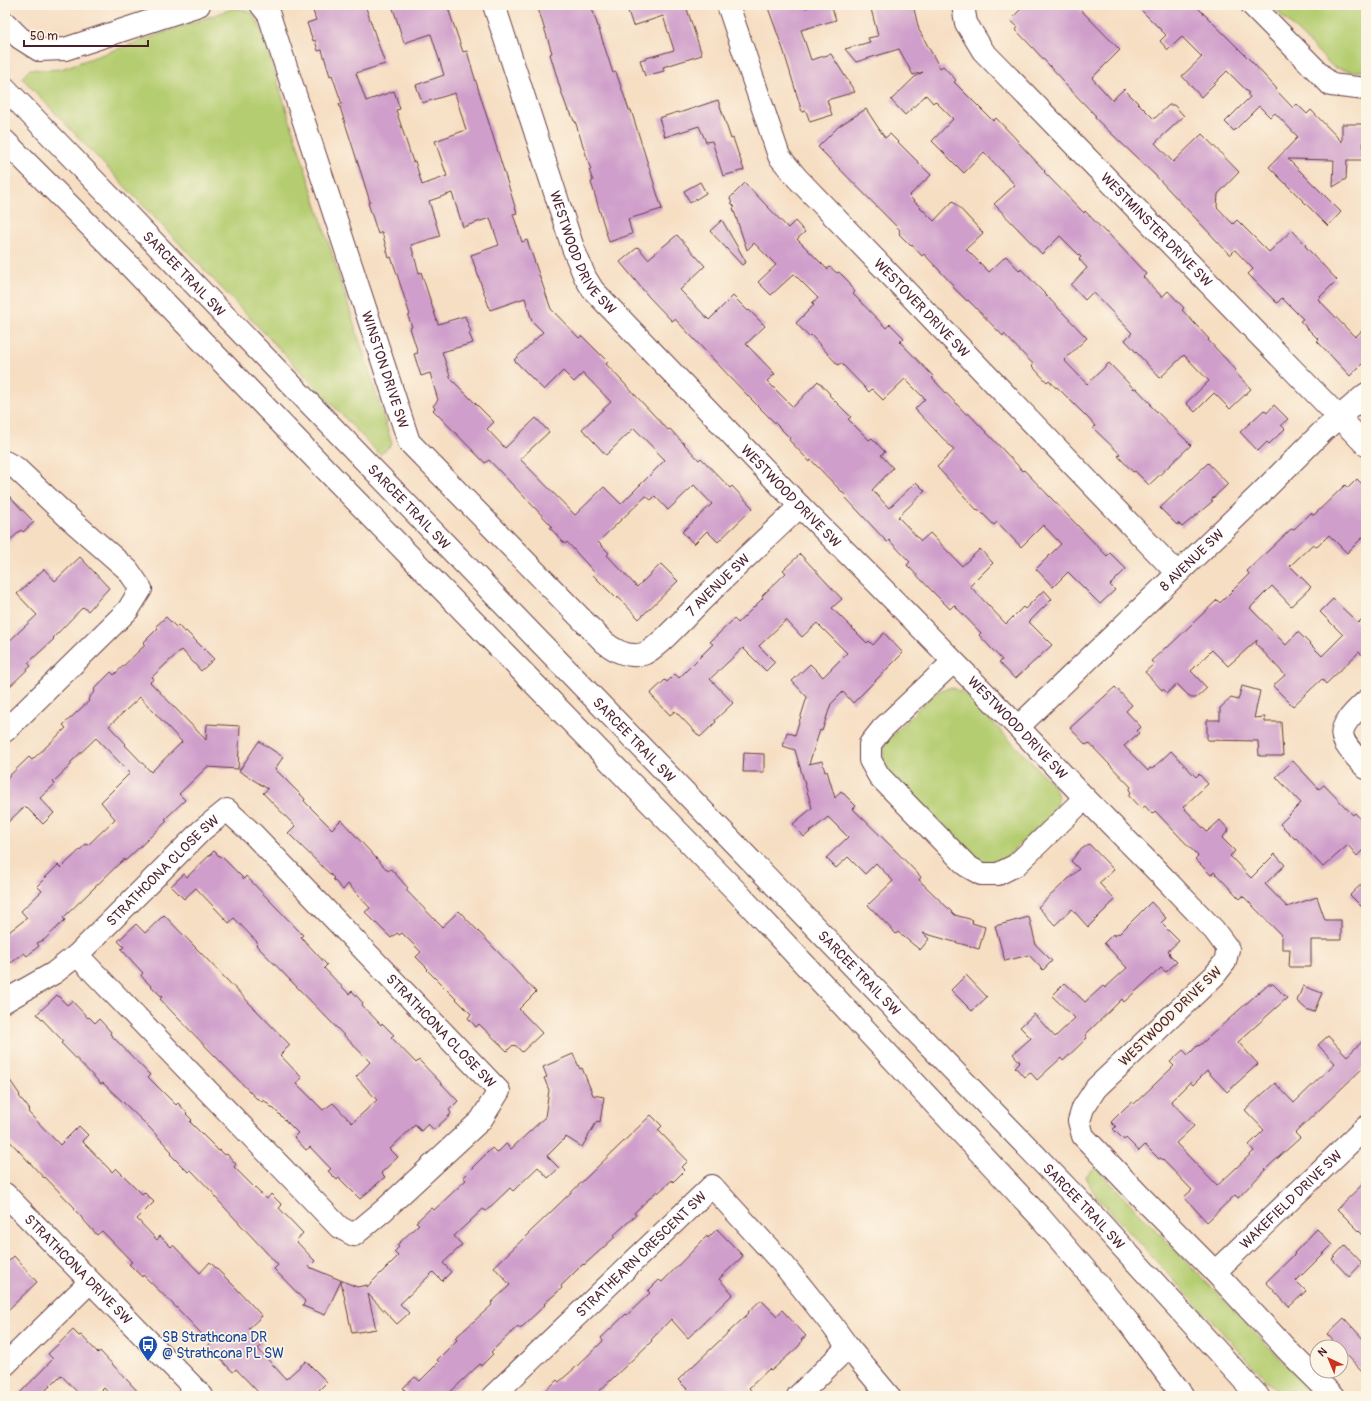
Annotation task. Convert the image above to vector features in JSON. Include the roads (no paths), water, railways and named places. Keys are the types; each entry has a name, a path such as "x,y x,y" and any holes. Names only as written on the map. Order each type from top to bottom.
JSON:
{"main road":[{"path":"5,23 20,38 39,50 65,49 199,5"},
{"name":"WINSTON DRIVE SW","path":"261,5 269,14 409,442 604,642 615,651 631,655"},
{"name":"WESTWOOD DRIVE SW","path":"494,5 573,248 585,277 593,290 800,506 1183,897 1214,930 1228,949 1225,962 1214,976 1096,1088 1084,1104 1079,1121 1083,1136 1215,1272 1332,1396"},
{"name":"WESTOVER DRIVE SW","path":"728,5 779,156 802,184 1177,573"},
{"name":"WESTMINSTER DRIVE SW","path":"963,5 966,23 983,51 1366,445"},
{"path":"1252,5 1331,85 1366,89"},
{"name":"SARCEE TRAIL SW","path":"5,88 1082,1204 1258,1396"},
{"path":"5,141 126,262 409,556 737,892 1040,1218 1095,1280 1183,1396"},
{"name":"8 AVENUE SW","path":"1018,727 1339,417 1366,394"},
{"path":"5,462 16,468 71,520 128,570 141,589 128,610 5,731"},
{"name":"7 AVENUE SW","path":"631,655 644,654 659,642 800,506"},
{"path":"953,662 882,730 870,744 870,760 879,776 967,866 981,874 998,874 1016,865 1085,798"},
{"path":"1366,701 1344,724 1341,734 1344,744 1366,768"},
{"name":"STRATHCONA CLOSE SW","path":"5,1001 54,973 77,955 202,830 227,810 254,835 499,1091 481,1120 384,1210 354,1235 339,1227 77,955"},
{"name":"WAKEFIELD DRIVE SW","path":"1215,1272 1366,1127"},
{"name":"STRATHEARN CRESCENT SW","path":"493,1396 712,1186 783,1264 832,1325 848,1348 889,1396"},
{"name":"STRATHCONA DRIVE SW","path":"5,1194 202,1396"},
{"path":"1040,1218 1164,1396"},
{"path":"5,1365 90,1282"},
{"path":"798,1396 848,1348"}],"place":[{"name":"SB Strathcona DR @ Strathcona PL SW","path":"148,1362"}]}
